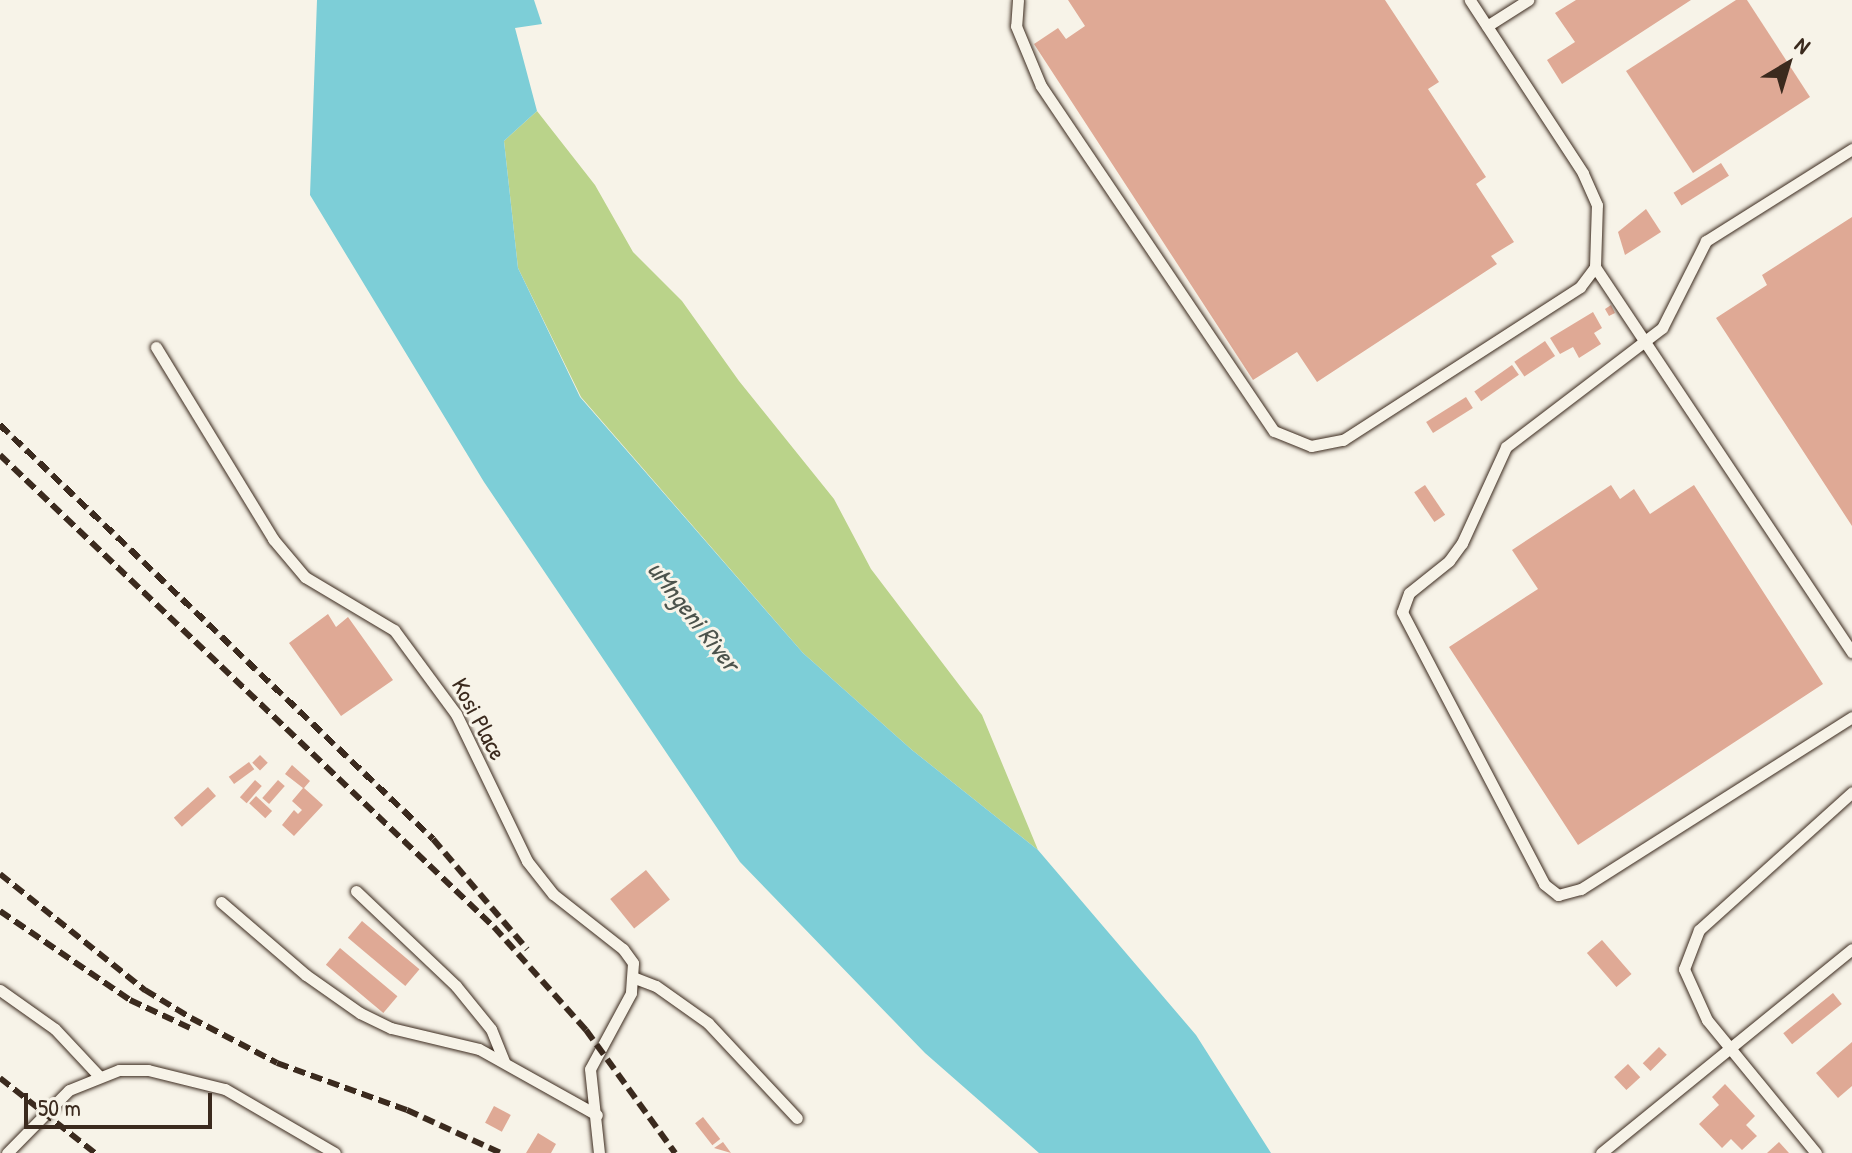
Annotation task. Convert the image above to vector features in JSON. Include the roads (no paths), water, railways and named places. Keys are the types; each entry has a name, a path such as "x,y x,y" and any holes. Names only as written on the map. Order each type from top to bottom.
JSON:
{"lane":[{"path":"1018,0 1016,26 1041,86 1274,431 1287,441 1311,446 1343,440 1580,287 1595,267"},
{"path":"1470,0 1583,173 1597,205 1595,267 1852,652"},
{"path":"1487,26 1528,0"},
{"path":"1852,149 1713,234 1662,328 1506,447 1462,543 1403,604 1403,619 1544,884 1558,895 1581,889 1852,717"},
{"name":"Kosi Place","path":"156,347 273,539 305,577 376,616 419,659 456,714 527,861 553,894 623,949 635,978"},
{"path":"1816,1153 1729,1048 1695,1001 1684,969 1689,946 1699,930 1852,792"},
{"path":"356,891 456,986 501,1045 504,1061"},
{"path":"221,902 306,975 360,1013 391,1028 479,1049 597,1115"},
{"path":"1601,1153 1852,949"},
{"path":"599,1153 590,1069 635,978 656,986 708,1023 797,1118"},
{"path":"0,990 55,1029 98,1075"},
{"path":"7,1153 43,1111 98,1075 148,1070 225,1089 335,1153"}],"water":[{"name":"uMngeni River","path":"317,0 534,0 542,24 515,28 537,111 504,141 518,268 580,397 803,653 912,750 1038,850 1196,1035 1271,1153 1039,1153 925,1053 740,862 484,482 310,195"}],"railway":[{"path":"0,425 433,839 527,949"},
{"path":"0,455 494,927 586,1030 675,1153"},
{"path":"0,874 145,990 191,1018 277,1063 407,1110 501,1153"},
{"path":"0,911 130,1000 190,1028"},
{"path":"0,1078 95,1153"}]}
